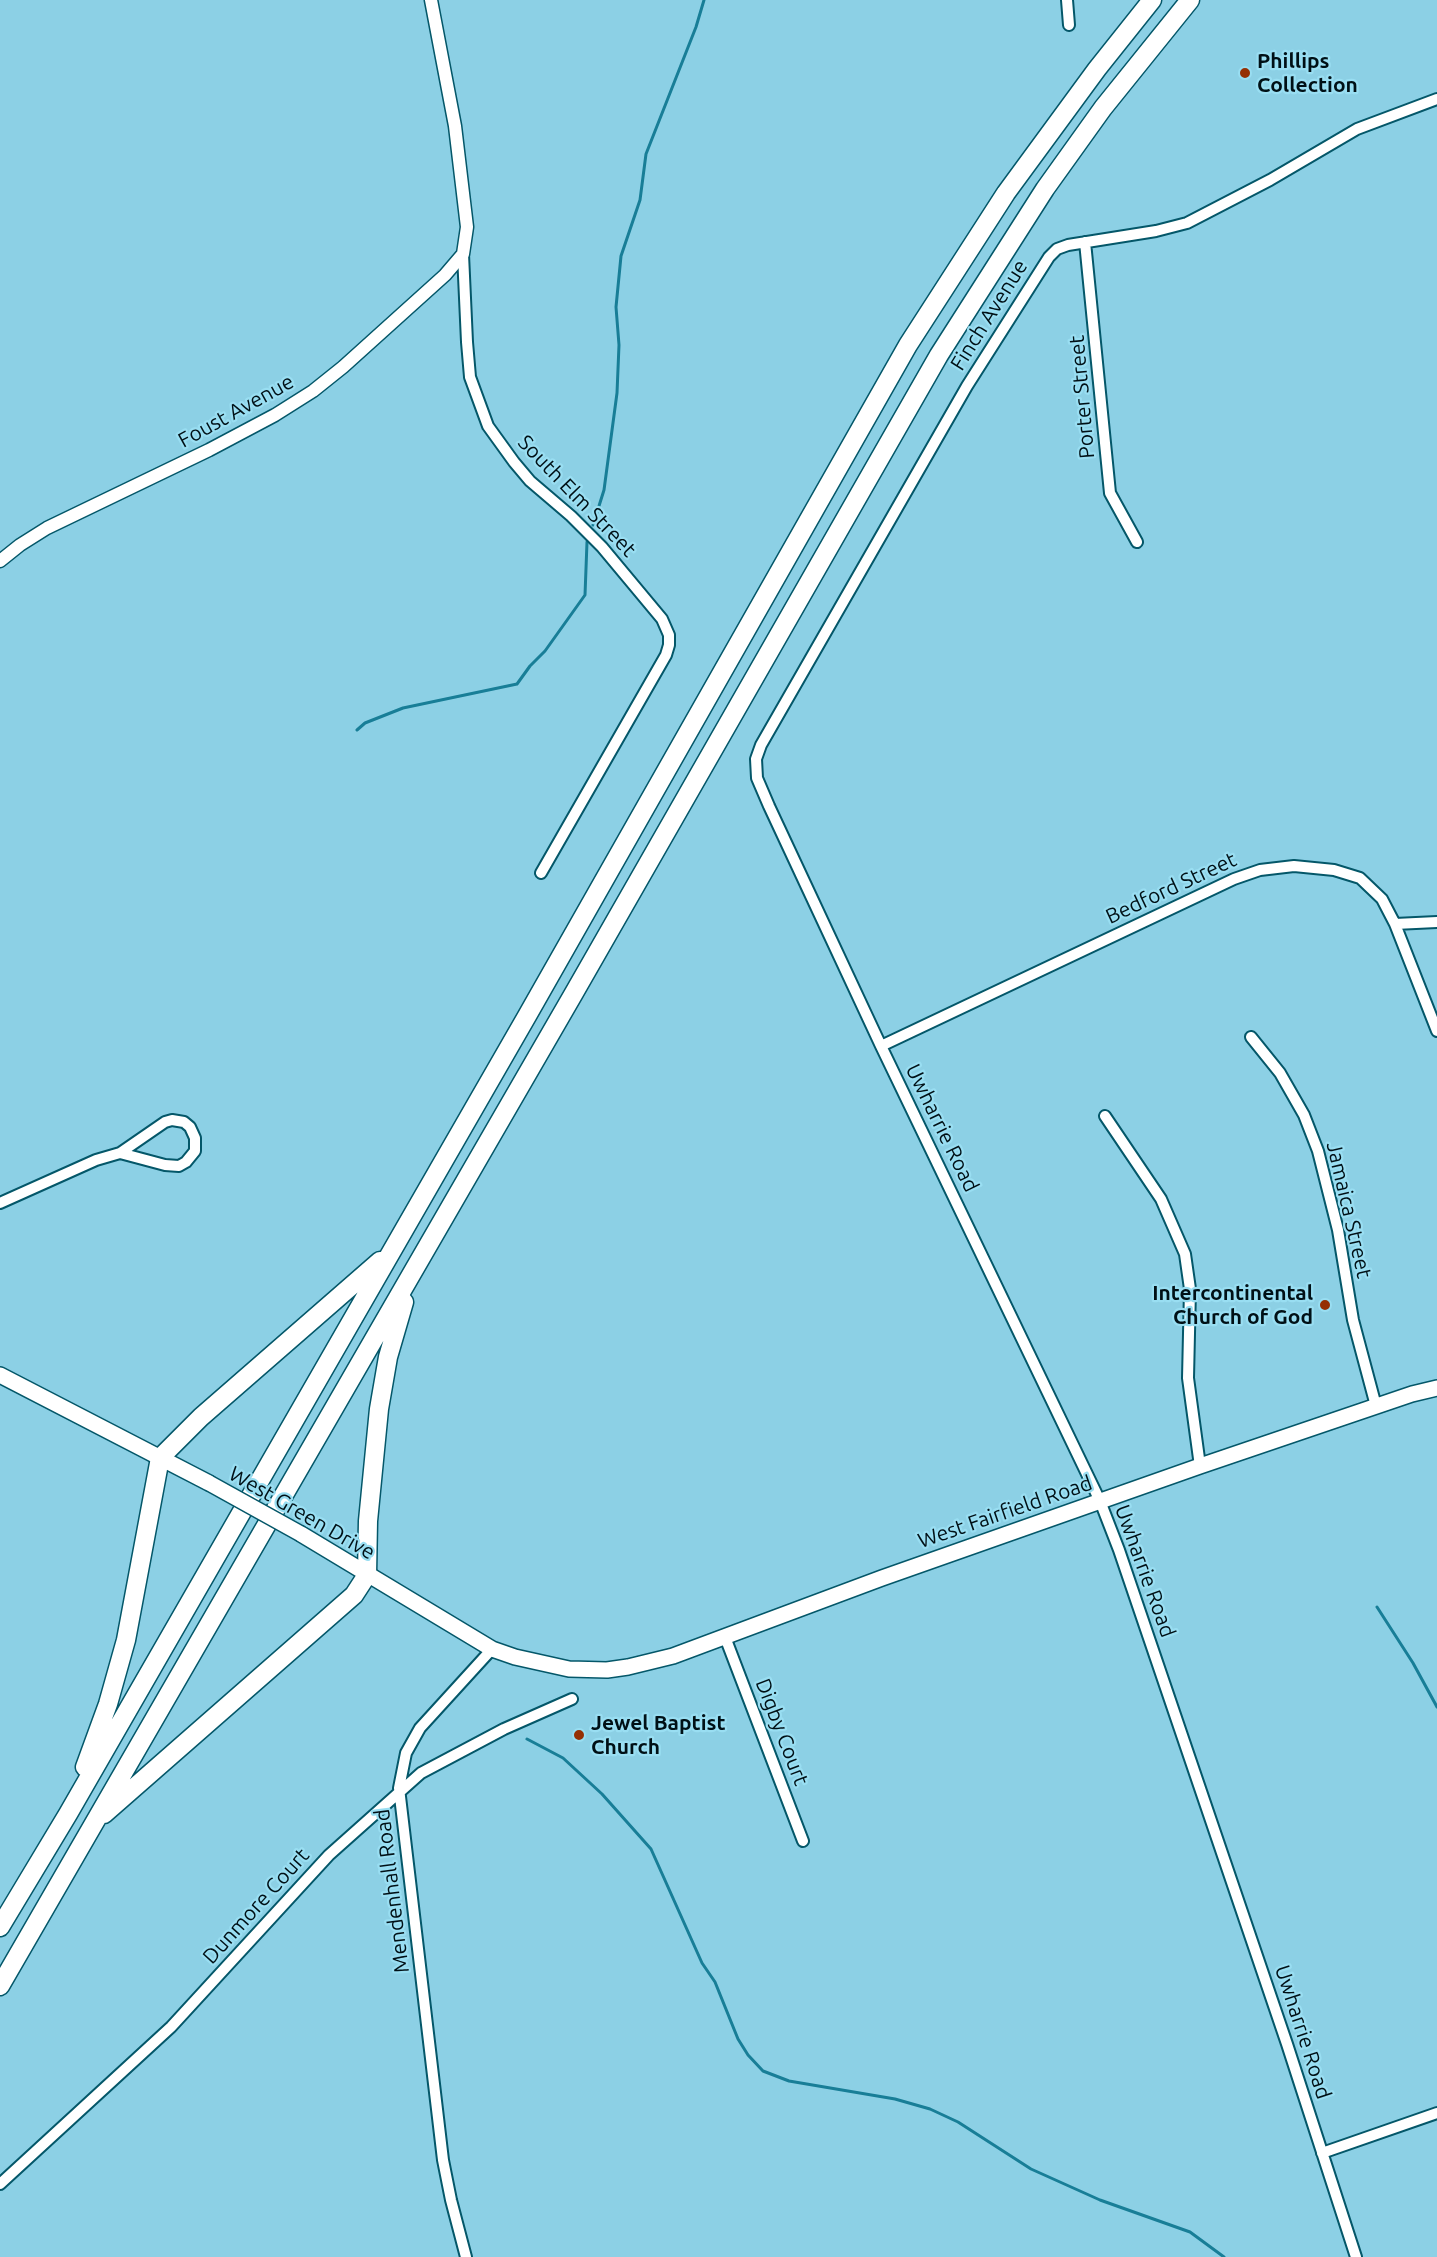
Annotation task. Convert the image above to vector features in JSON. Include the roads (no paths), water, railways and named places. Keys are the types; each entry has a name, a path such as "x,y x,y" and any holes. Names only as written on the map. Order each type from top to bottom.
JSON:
{"highway":[{"path":"0,1927 68,1814 391,1252 908,345 1006,193 1097,69 1152,0"},
{"path":"0,1986 939,355 1045,189 1103,108 1190,0"},
{"path":"68,1814 108,1704 126,1640 160,1458 201,1417 391,1252"},
{"path":"94,1823 354,1595 367,1575 368,1521 379,1409 388,1357 413,1272"}],"main road":[{"name":"West Green Drive","path":"0,1376 209,1483 304,1536 492,1649 548,1666 587,1669"},
{"name":"West Fairfield Road","path":"587,1669 607,1670 649,1663 1200,1466 1376,1406 1437,1388"}],"street":[{"name":"South Elm Street","path":"430,0 455,126 467,227 463,254 466,342 470,377 488,426 530,481 571,516 602,547 662,620 669,635 666,655 542,873"},
{"path":"1067,0 1069,25"},
{"name":"Finch Avenue","path":"756,763 766,735 967,387 1049,257 1057,249 1085,242 1156,231 1186,223 1237,198 1357,129 1437,99"},
{"name":"Porter Street","path":"1085,242 1110,492 1137,542"},
{"name":"Foust Avenue","path":"0,561 47,528 208,450 313,392 445,275 463,254"},
{"name":"Uwharrie Road","path":"756,763 757,778 765,797 881,1046 1100,1501 1123,1560 1356,2257"},
{"name":"Bedford Street","path":"881,1046 1234,879 1260,870 1309,866 1334,870 1360,878 1382,899 1395,924 1437,1031"},
{"path":"1395,924 1437,922"},
{"name":"Jamaica Street","path":"1251,1037 1280,1073 1304,1115 1318,1151 1338,1230 1353,1320 1376,1406"},
{"path":"1105,1116 1161,1199 1185,1254 1190,1289 1188,1378 1200,1466"},
{"path":"0,1203 96,1160 120,1153 157,1126 172,1120 184,1122 195,1138 195,1151 186,1162 179,1166 165,1165 120,1153"},
{"name":"Digby Court","path":"725,1637 803,1841"},
{"name":"Mendenhall Road","path":"466,2257 443,2160 399,1792 406,1753 420,1728 492,1649"},
{"name":"Dunmore Court","path":"0,2184 171,2027 329,1855 421,1773 504,1729 572,1698"},
{"path":"1322,2153 1437,2113"}],"waterway":[{"path":"593,525 604,490 617,393 619,345 616,307 621,256 640,200 646,154 696,27 704,0"},
{"path":"357,730 365,723 403,708 517,684 545,651 585,595 587,542"},
{"path":"1377,1607 1413,1663 1437,1707"},
{"path":"527,1739 563,1758 602,1794 651,1849 702,1963 715,1982 738,2039 748,2055 763,2071 789,2081 895,2099 930,2109 958,2122 1031,2169 1100,2200 1190,2232 1224,2257"}],"place":[{"name":"Phillips Collection","path":"1245,73"},
{"name":"Intercontinental Church of God","path":"1325,1305"},
{"name":"Jewel Baptist Church","path":"579,1735"}]}
